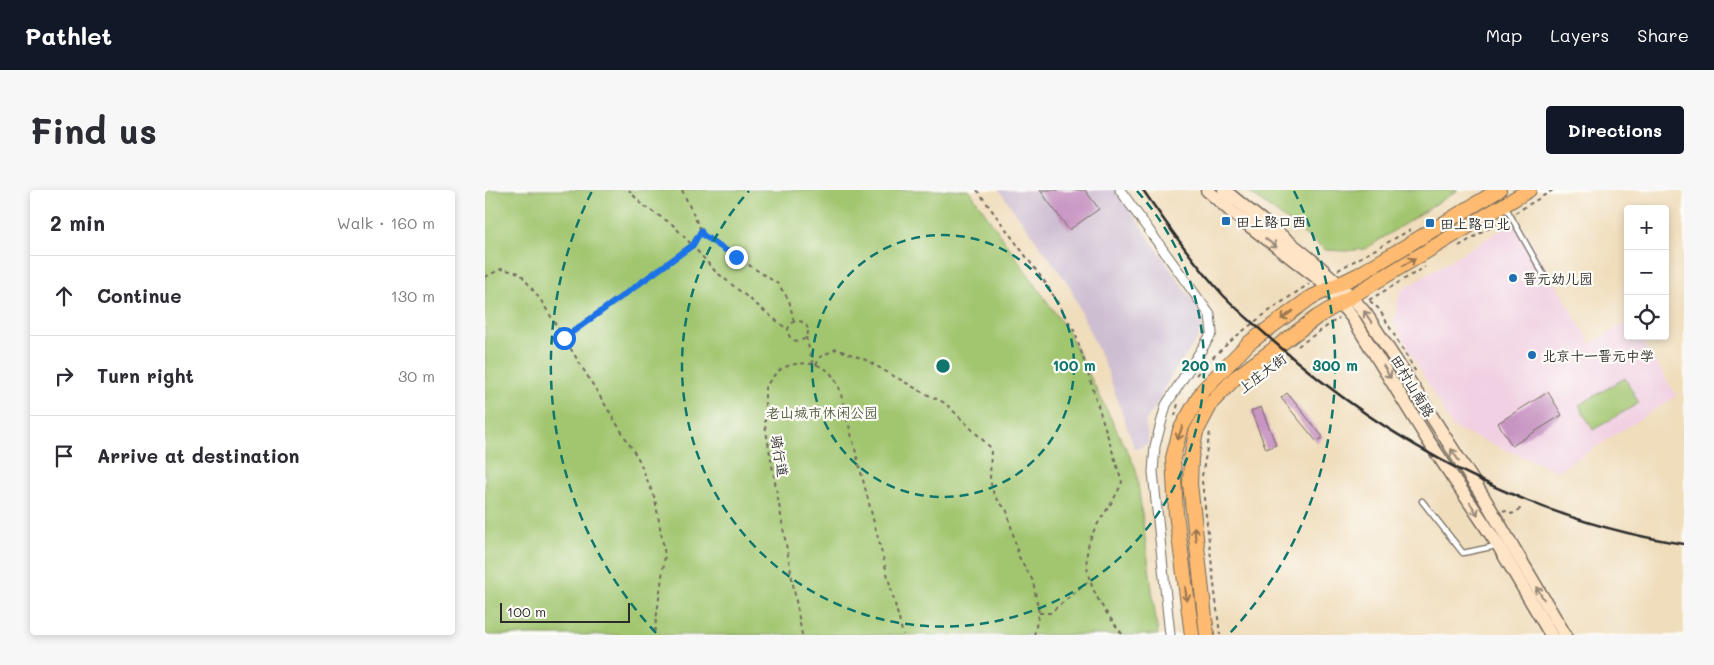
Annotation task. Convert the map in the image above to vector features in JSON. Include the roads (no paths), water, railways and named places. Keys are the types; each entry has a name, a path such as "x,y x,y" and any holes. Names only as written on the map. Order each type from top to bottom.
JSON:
{"main road":[{"name":"田村山南路","path":"1207,190 1233,213 1324,277"},
{"name":"田村山南路","path":"1224,190 1324,277 1350,304 1484,498 1565,635"},
{"name":"上庄大街","path":"1192,635 1174,492 1173,458 1181,430 1203,390 1249,343 1311,298 1335,287 1499,190"},
{"name":"上庄大街","path":"1207,635 1190,484 1191,458 1196,432 1212,402 1235,378 1317,316 1350,304 1508,210 1529,190"},
{"name":"田村山南路","path":"1350,304 1551,635"}],"street":[{"path":"1120,190 1210,315 1212,332 1166,405 1155,446 1153,472 1170,635"}],"lane":[{"path":"1508,210 1546,279"},
{"path":"1422,501 1463,553 1497,545"}],"railway":[{"path":"1143,190 1212,283 1229,301 1317,378 1364,413 1413,444 1464,472 1517,497 1571,517 1627,533 1684,544"}],"place":[{"name":"田上路口西","path":"1226,221"},
{"name":"田上路口北","path":"1430,223"},
{"name":"晋元幼儿园","path":"1513,278"},
{"name":"北京十一晋元中学","path":"1532,355"}],"park label":[{"name":"老山城市休闲公园","path":"822,412"}]}
